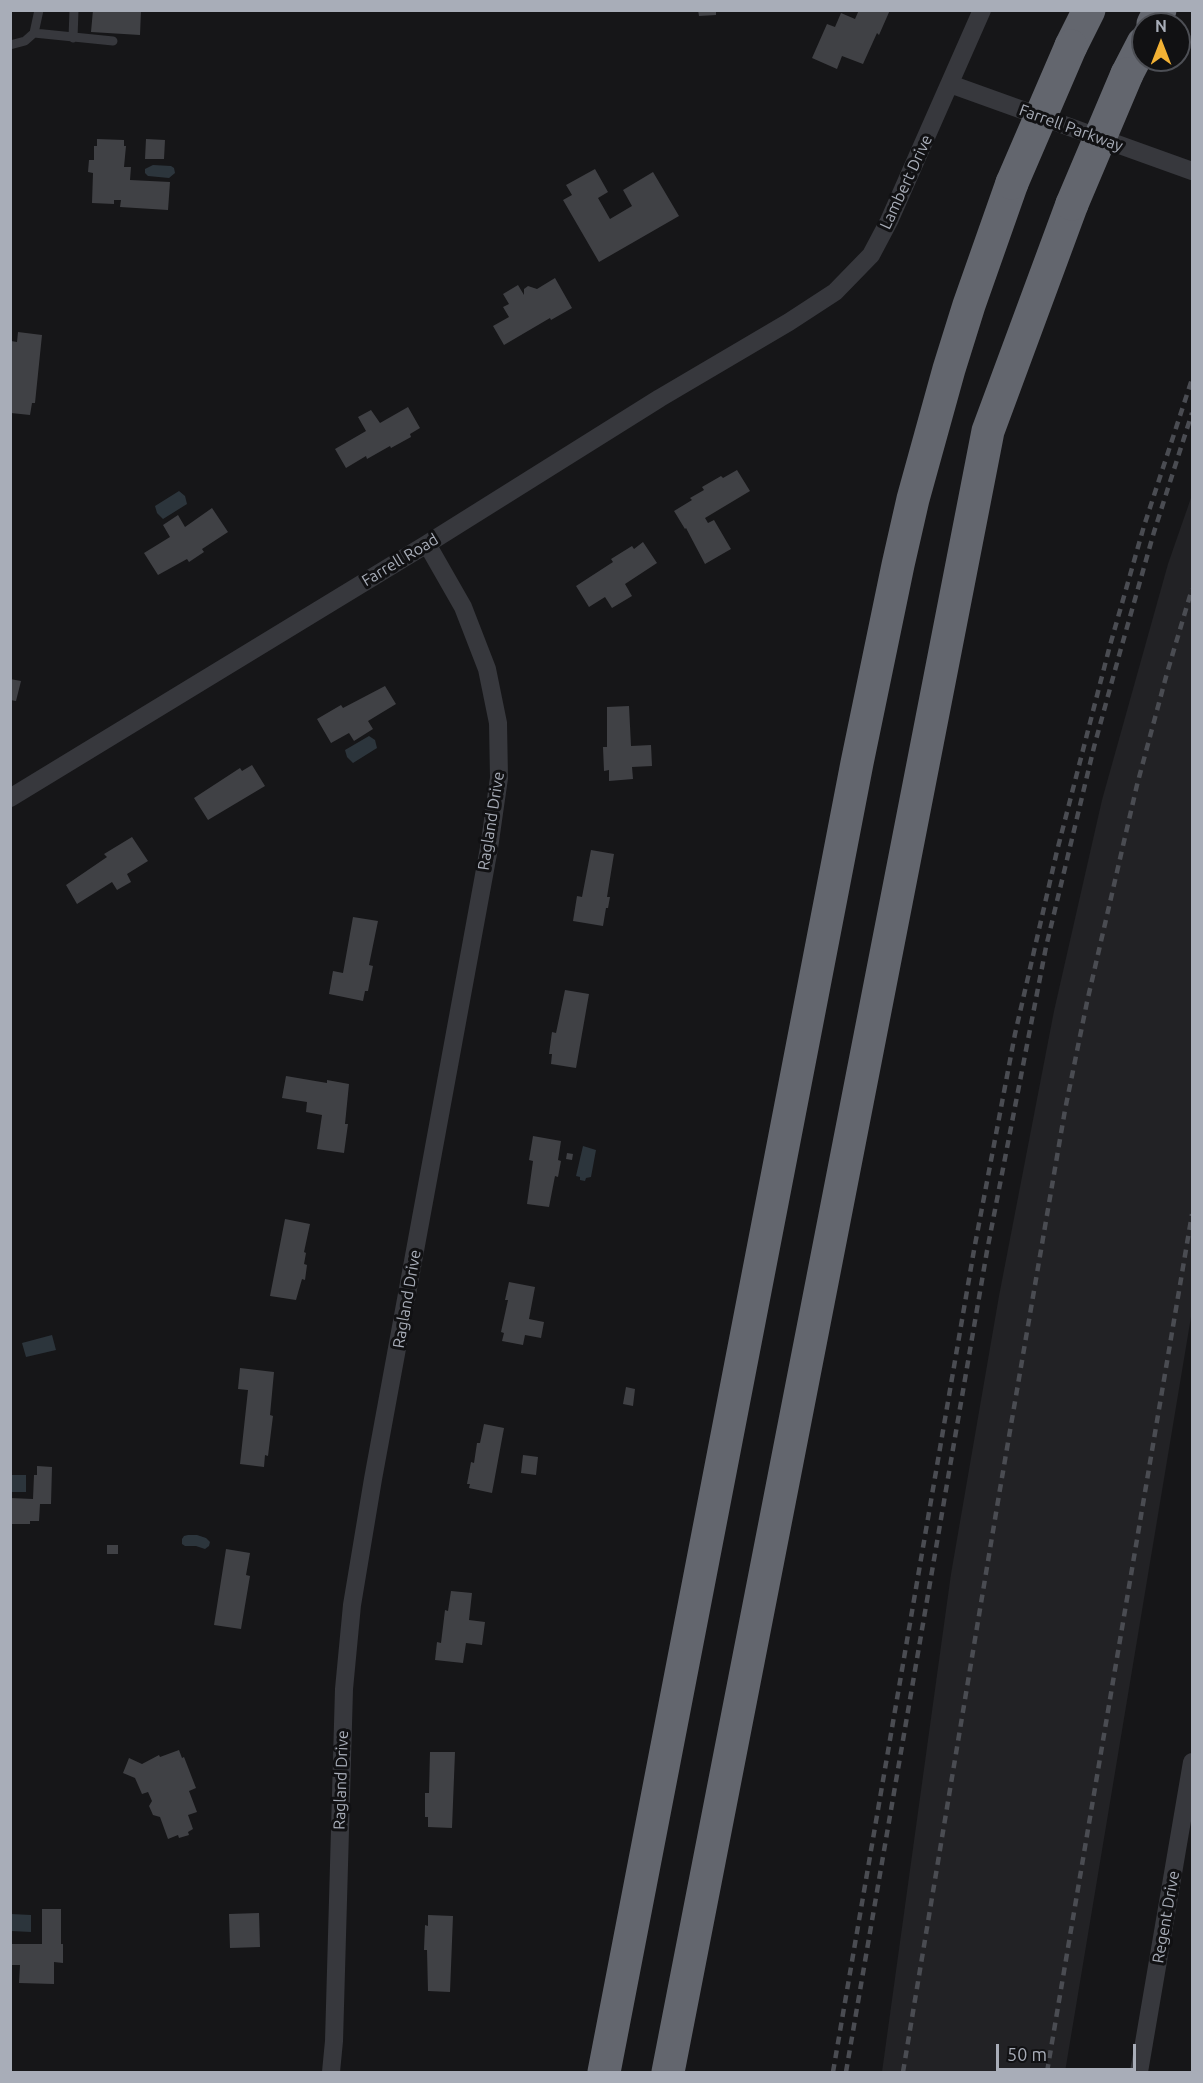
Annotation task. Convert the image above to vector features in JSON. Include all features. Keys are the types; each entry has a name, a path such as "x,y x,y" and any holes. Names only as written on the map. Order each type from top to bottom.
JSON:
{"highway":[{"path":"604,2073 893,587 913,499 969,305 1012,183 1071,46 1089,10"},
{"path":"668,2073 988,431 1072,204 1131,66"}],"street":[{"name":"Lambert Drive","path":"789,322 836,292 871,255 890,221 982,10"},
{"name":"Farrell Parkway","path":"950,84 1192,171"},
{"name":"Farrell Road","path":"10,798 427,544 650,404 789,322"},
{"name":"Ragland Drive","path":"332,2073 344,1689 352,1605 489,848 499,778 498,723 487,669 464,607 427,544"},
{"name":"Regent Drive","path":"1139,2073 1192,1762"}],"lane":[{"path":"10,45 25,41 34,33 39,10"},
{"path":"73,38 74,10"},
{"path":"34,33 113,41"}],"shaded area":[{"path":"153,165 171,166 175,173 169,178 148,176 145,169"},
{"path":"179,491 185,496 187,504 163,519 157,513 155,506"},
{"path":"1192,495 1192,1311 1065,2072 882,2072 951,1574 999,1296 1054,1011 1102,800 1168,564"},
{"path":"369,736 375,740 377,748 353,763 347,757 345,750"},
{"path":"583,1146 596,1150 591,1177 586,1178 585,1181 576,1176"},
{"path":"52,1335 56,1350 26,1357 22,1343"},
{"path":"11,1475 26,1475 26,1492 11,1492"},
{"path":"188,1535 206,1538 210,1542 209,1546 205,1549 185,1546 182,1544 182,1539"},
{"path":"11,1914 31,1915 31,1932 11,1931"}],"building":[{"path":"93,10 141,10 140,35 91,32"},
{"path":"698,10 716,10 716,15 699,16"},
{"path":"859,10 890,10 863,64 842,56 837,69 812,58 827,24 835,27 841,13 855,19"},
{"path":"97,139 124,140 124,146 126,146 124,167 131,167 130,180 170,182 168,210 120,207 121,200 114,200 114,204 92,203 93,173 88,172 89,160 94,160 94,146 97,146"},
{"path":"146,139 165,140 164,159 145,159"},
{"path":"595,169 608,192 598,198 610,219 632,206 623,190 653,172 679,216 599,262 563,200 572,195 566,185"},
{"path":"555,278 572,308 504,345 493,326 509,317 503,307 509,304 503,294 518,285 524,295 524,289 528,286 537,289"},
{"path":"18,332 42,335 35,403 32,403 30,415 11,413 10,345 11,341 17,342"},
{"path":"408,407 420,428 410,434 411,437 367,459 366,456 346,468 335,449 366,431 358,417 371,410 380,423"},
{"path":"737,470 750,491 705,518 708,523 714,520 731,549 705,564 674,511 704,490 702,487"},
{"path":"212,508 228,532 202,549 204,552 189,562 187,559 158,575 144,553 170,537 163,525 178,515 185,527"},
{"path":"643,542 657,563 625,584 632,596 612,608 605,597 589,607 576,586 613,562 611,559 632,546 634,549"},
{"path":"10,679 21,681 16,701 10,700"},
{"path":"385,686 396,704 368,721 373,729 354,741 349,733 331,743 317,719 341,705 343,708"},
{"path":"629,706 631,746 651,745 652,766 632,767 633,779 609,781 609,770 604,771 603,747 607,747 607,707"},
{"path":"252,765 265,786 208,820 194,798 240,768 242,771"},
{"path":"132,837 148,861 127,874 131,882 117,890 112,882 77,904 66,885 107,857 104,854"},
{"path":"591,850 614,854 607,897 610,897 603,926 573,921 577,896 582,897"},
{"path":"353,917 378,921 369,965 373,966 368,991 365,991 363,1001 329,994 333,971 343,973"},
{"path":"565,990 589,994 576,1068 551,1064 552,1054 549,1054 552,1032 556,1033"},
{"path":"286,1076 349,1084 345,1124 348,1124 344,1153 317,1149 322,1115 306,1112 307,1102 282,1098"},
{"path":"533,1136 561,1141 558,1160 561,1161 558,1177 555,1176 549,1207 527,1204 533,1161 529,1160"},
{"path":"567,1153 573,1154 572,1160 566,1159"},
{"path":"285,1219 310,1224 304,1252 306,1253 304,1264 307,1265 305,1280 302,1279 296,1300 270,1296"},
{"path":"509,1282 535,1287 529,1319 544,1322 541,1338 525,1335 523,1345 502,1341 504,1333 501,1332 508,1300 505,1300"},
{"path":"240,1368 274,1372 270,1415 273,1416 268,1456 265,1455 264,1467 240,1464 248,1390 238,1389"},
{"path":"626,1387 635,1389 633,1406 623,1404"},
{"path":"484,1424 504,1428 492,1493 469,1488 470,1484 467,1484 471,1462 474,1463 477,1443 480,1443"},
{"path":"523,1455 538,1457 536,1475 521,1473"},
{"path":"37,1466 52,1467 51,1504 40,1504 39,1521 30,1521 30,1524 10,1524 10,1498 33,1499 34,1475 37,1475"},
{"path":"107,1545 118,1545 118,1554 107,1554"},
{"path":"226,1549 250,1553 246,1575 250,1576 241,1629 214,1625"},
{"path":"451,1591 472,1593 469,1620 485,1622 482,1645 466,1643 463,1663 435,1660 437,1642 441,1643 445,1610 448,1611"},
{"path":"179,1750 196,1788 189,1791 197,1812 188,1815 193,1829 188,1832 189,1835 179,1838 178,1835 168,1839 160,1817 153,1815 149,1806 152,1801 148,1792 142,1794 135,1778 123,1773 129,1758 142,1764 159,1755 160,1757"},
{"path":"430,1752 455,1752 452,1828 428,1827 428,1817 425,1817 425,1793 429,1793"},
{"path":"42,1909 61,1909 63,1963 54,1962 54,1984 19,1983 20,1965 10,1965 10,1944 42,1944"},
{"path":"259,1913 260,1947 230,1948 229,1914"},
{"path":"428,1915 453,1916 450,1992 428,1991 427,1950 424,1950 425,1925 428,1926"}],"railway":[{"path":"833,2072 974,1250 1015,1034 1057,851 1109,649 1144,526 1192,379"},
{"path":"846,2072 987,1251 1046,947 1094,747 1154,532 1192,413"},
{"path":"903,2072 1065,1110 1087,1002 1137,785 1192,589"},
{"path":"1047,2072 1192,1214"}]}
